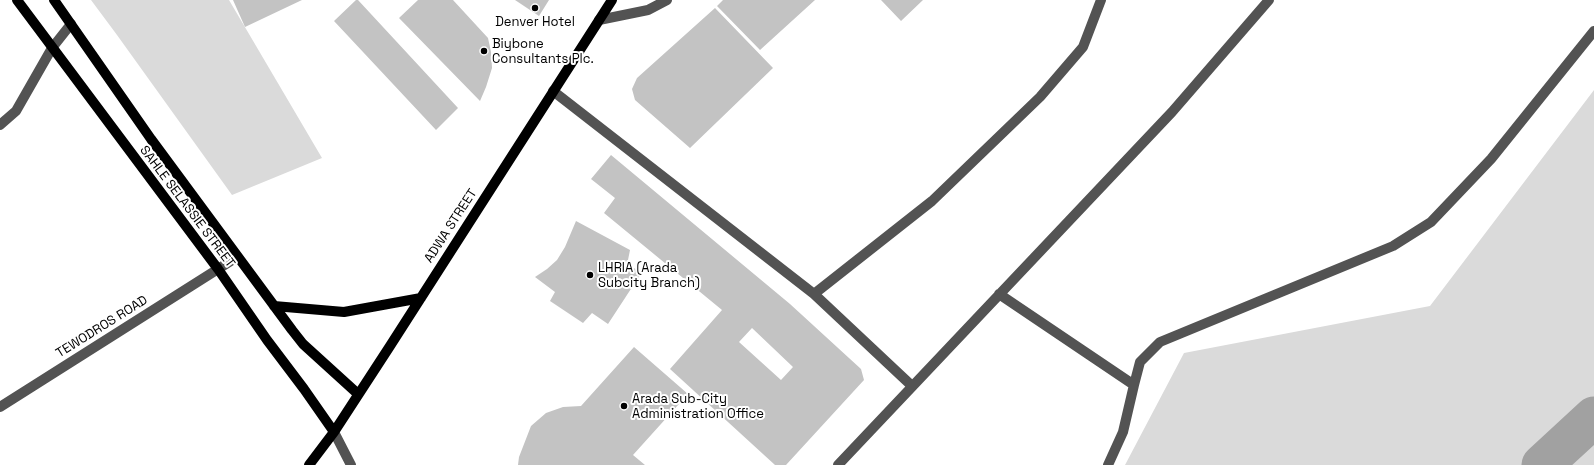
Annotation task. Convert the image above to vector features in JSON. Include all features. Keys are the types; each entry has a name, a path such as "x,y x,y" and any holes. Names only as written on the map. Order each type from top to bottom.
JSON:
{"main road":[{"name":"SAHLE SELASSIE STREET","path":"17,0 218,269 267,340 304,388 334,432"},
{"path":"54,0 151,139 303,344 358,394"},
{"name":"ADWA STREET","path":"310,465 334,432 612,0"},
{"path":"274,306 344,312 420,298"}],"street":[{"path":"599,20 648,10 667,0"},
{"path":"814,294 932,201 1040,97 1083,47 1101,0"},
{"path":"838,465 1172,112 1269,0"},
{"path":"0,125 16,111 52,48 71,24"},
{"path":"1108,465 1123,432 1140,362 1160,342 1393,246 1431,222 1491,159 1594,30"},
{"path":"553,91 814,294 912,386"},
{"name":"TEWODROS ROAD","path":"0,407 237,257"},
{"path":"999,294 1134,385"},
{"path":"334,432 350,465"}],"shaded area":[{"path":"91,0 229,0 322,158 232,195"},
{"path":"1594,90 1594,465 1125,465 1184,353 1430,306"}],"building":[{"path":"233,0 302,0 245,27"},
{"path":"356,0 358,0 458,108 436,130 334,21"},
{"path":"418,0 453,0 488,38 492,68 480,101 399,18"},
{"name":"Denver Hotel","path":"515,0 549,0 539,16"},
{"path":"723,0 815,0 760,50 717,6"},
{"path":"881,0 923,0 901,21"},
{"path":"715,8 773,68 690,148 635,100 632,89 637,78"},
{"path":"611,155 790,304 861,369 864,380 786,465 775,465 670,369 722,310 604,213 615,198 591,179","holes":["752,328 793,367 781,380 739,342"]},
{"name":"LHRIA (Arada Subcity Branch)","path":"576,221 630,250 627,265 642,272 608,324 592,313 583,323 550,301 555,292 535,277 557,260 565,247"},
{"name":"Arada Sub-City Administration Office","path":"634,347 688,394 633,455 645,465 518,465 519,457 531,426 546,413 563,407 581,406"}],"waterway":[{"path":"1542,465 1594,417"}],"place":[{"name":"Denver Hotel","path":"535,8"},
{"name":"Biybone Consultants Plc.","path":"484,51"},
{"name":"LHRIA (Arada Subcity Branch)","path":"590,275"},
{"name":"Arada Sub-City Administration Office","path":"624,406"}]}
